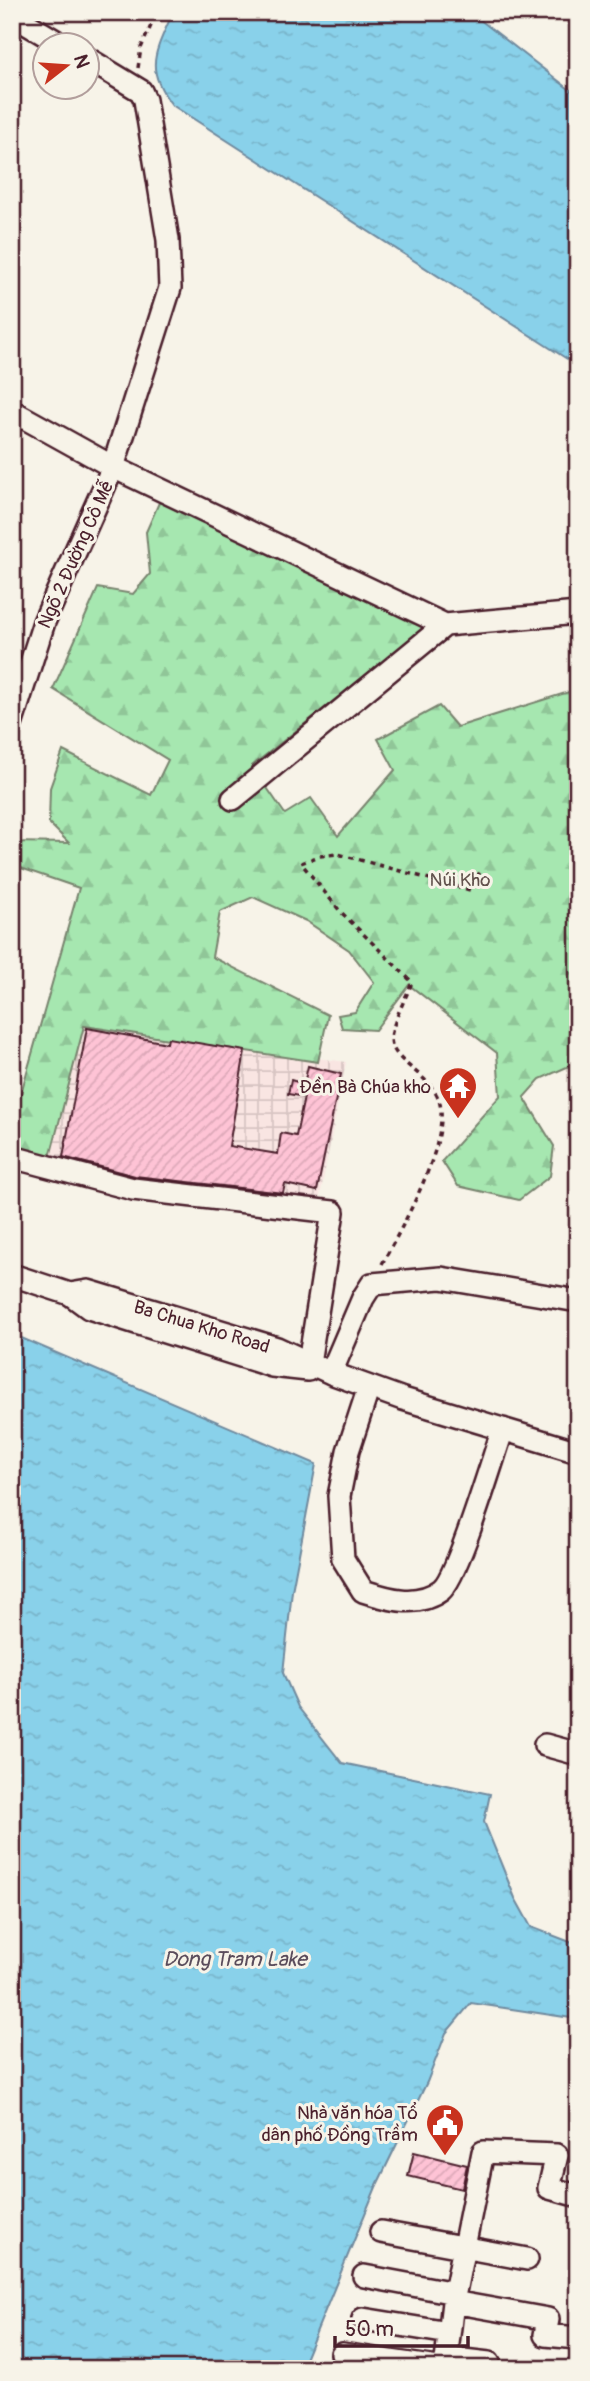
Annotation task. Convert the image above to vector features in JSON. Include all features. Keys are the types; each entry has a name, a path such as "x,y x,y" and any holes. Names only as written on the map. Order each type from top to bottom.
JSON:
{"street":[{"path":"12,15 41,32"},
{"path":"102,67 135,87"},
{"name":"Ngõ 2 Đường Cô Mễ","path":"12,722 44,622 113,467 170,288 168,240 148,111 141,91 135,87"},
{"path":"12,411 113,467 445,625 578,612"},
{"path":"233,799 445,625"},
{"path":"12,1157 133,1189 333,1212 309,1363"},
{"name":"Ba Chua Kho Road","path":"12,1275 70,1294 89,1308 272,1366 331,1373"},
{"path":"331,1373 363,1298 372,1284 441,1278 578,1301"},
{"name":"Ba Chua Kho Road","path":"70,1294 88,1291 277,1348 369,1387 578,1452"},
{"path":"369,1387 348,1451 339,1496 343,1559 363,1591 392,1601 420,1600 442,1590 459,1561 503,1429"},
{"path":"545,1745 578,1754"},
{"path":"445,2365 454,2298 483,2152 557,2155 550,2188 578,2196"},
{"path":"381,2232 527,2259"},
{"path":"364,2276 548,2319 545,2335 578,2338"},
{"path":"363,2319 449,2333"},
{"path":"342,2354 445,2365 489,2363"}],"path":[{"path":"135,87 141,48 157,12"},
{"path":"381,1267 416,1201 439,1134 440,1104 434,1087 397,1056 391,1045 392,1032 412,982 340,911 301,863 319,856 338,854 470,890 481,870"}],"shaded area":[{"path":"84,1026 346,1062 319,1201 147,1189 49,1161"}],"green space":[{"name":"Núi Kho","path":"165,489 426,627 252,766 285,814 311,798 338,836 395,770 378,739 439,706 457,727 578,689 578,1062 540,1079 524,1097 554,1146 550,1176 519,1200 458,1186 442,1161 500,1096 497,1053 409,985 375,1030 342,1028 338,1015 355,1012 374,982 349,950 306,921 253,897 220,912 212,957 328,1015 318,1062 84,1026 49,1161 12,1146 12,1125 79,888 12,865 12,842 69,843 49,823 50,788 63,751 151,795 168,760 53,689 98,588 133,594 150,574 146,532"}],"water":[{"path":"173,12 470,12 578,96 578,366 172,105 158,80 155,59"},
{"name":"Dong Tram Lake","path":"12,1334 316,1464 292,1591 283,1673 298,1707 342,1763 490,1794 484,1822 515,1898 531,1927 578,1945 578,2019 471,2003 446,2033 427,2082 376,2187 301,2369 12,2369"}],"building":[{"path":"87,1028 167,1043 168,1038 245,1051 229,1146 278,1154 281,1133 296,1136 304,1097 288,1094 291,1080 304,1084 308,1066 341,1074 317,1191 285,1184 283,1193 135,1176 63,1157"},
{"path":"414,2152 467,2165 462,2189 408,2176"}],"place":[{"name":"Đền Bà Chúa kho","path":"458,1120"},
{"name":"Nhà văn hóa Tổ dân phố Đồng Trầm","path":"445,2157"}]}
